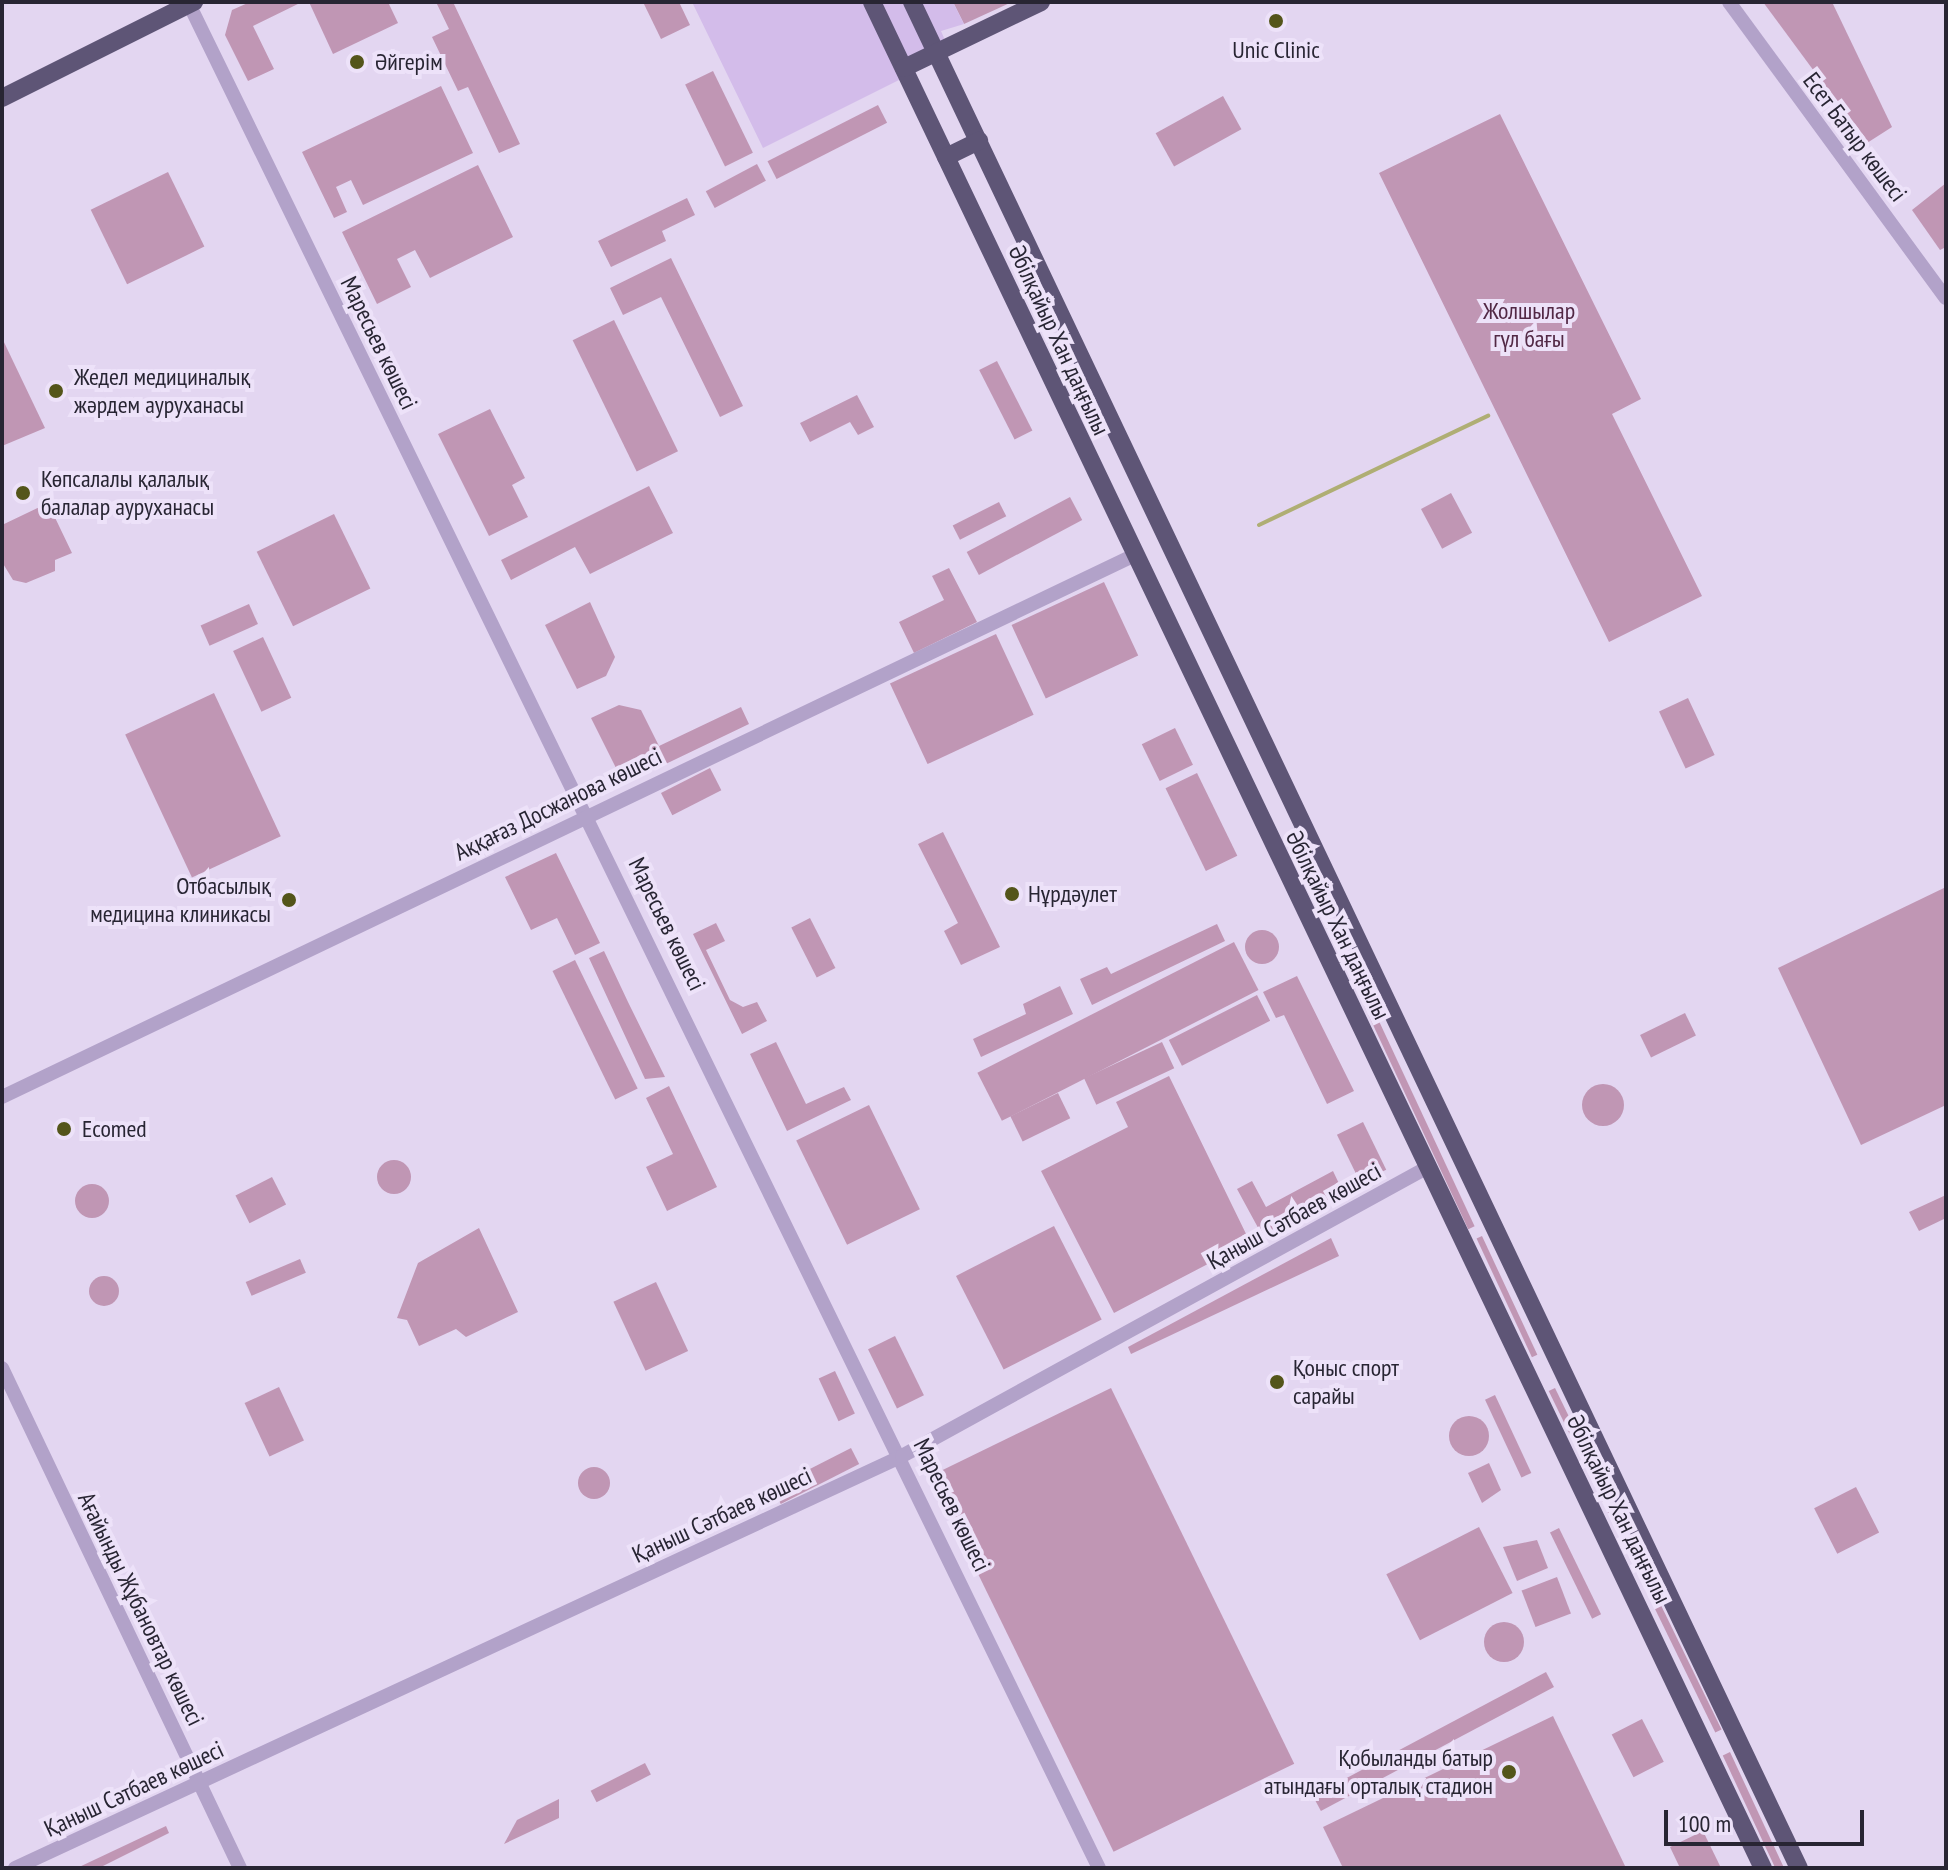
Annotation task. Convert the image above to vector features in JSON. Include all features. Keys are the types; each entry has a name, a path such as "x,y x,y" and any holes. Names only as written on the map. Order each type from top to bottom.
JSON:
{"main road":[{"name":"Әбілқайыр Хан даңғылы","path":"872,2 1763,1868"},
{"name":"Әбілқайыр Хан даңғылы","path":"912,2 1560,1359 1799,1868"},
{"path":"904,68 1041,2"},
{"path":"2,98 191,3"},
{"path":"946,157 979,141"},
{"path":"1029,332 1062,316"},
{"path":"1266,829 1298,813"},
{"path":"1528,1375 1560,1359"}],"street":[{"name":"Есет Батыр көшесі","path":"1729,2 1946,298"},
{"name":"Маресьев көшесі","path":"191,3 902,1456 1099,1868"},
{"name":"Аққағаз Досжанова көшесі","path":"2,1097 1135,555"},
{"name":"Қаныш Сәтбаев көшесі","path":"15,1868 902,1456 1428,1167"},
{"name":"Ағайынды Жұбановтар көшесі","path":"2,1368 240,1868"}],"green space":[{"path":"250,2 302,2 253,26 274,69 248,81 225,35 232,10"},
{"path":"309,2 388,2 398,23 333,54"},
{"path":"436,2 453,2 520,144 499,153 468,87 458,91 432,37 449,29"},
{"path":"643,2 679,2 690,25 661,39"},
{"path":"953,2 1012,2 964,24"},
{"path":"1763,2 1832,2 1892,127 1867,143"},
{"path":"713,71 753,153 725,166 685,85"},
{"path":"441,86 473,153 363,205 351,180 336,187 347,212 334,218 302,152"},
{"path":"1223,96 1241,129 1174,167 1156,133"},
{"path":"878,105 887,123 777,179 768,161"},
{"name":"Жолшылар гүл бағы","path":"1500,114 1641,399 1612,414 1702,596 1609,642 1379,173"},
{"path":"757,164 766,181 715,208 706,191"},
{"path":"478,165 513,237 430,278 415,250 397,259 411,287 377,304 342,232"},
{"path":"168,172 204,247 127,284 91,210"},
{"path":"1946,183 1946,247 1940,250 1912,210"},
{"path":"687,198 695,215 662,231 666,241 611,267 598,241"},
{"path":"671,258 743,406 720,417 661,297 623,315 610,288"},
{"path":"614,320 678,451 637,471 573,340"},
{"path":"2,338 45,428 2,446"},
{"path":"997,361 1032,430 1015,440 979,370"},
{"path":"857,395 874,427 858,435 850,422 810,442 800,423"},
{"path":"490,409 525,478 512,485 528,517 489,536 438,434"},
{"path":"649,486 673,533 590,574 575,547 511,580 501,560"},
{"path":"1451,493 1472,533 1442,549 1421,509"},
{"path":"1070,497 1082,520 979,575 967,552"},
{"path":"999,502 1006,516 960,540 953,526"},
{"path":"48,503 72,553 55,560 55,571 26,583 13,580 2,562 2,525"},
{"path":"334,514 370,589 293,626 257,552"},
{"path":"949,568 977,622 914,653 899,622 944,600 932,576"},
{"path":"1104,582 1138,655 1046,699 1012,625"},
{"path":"590,602 615,657 606,676 577,689 545,625"},
{"path":"249,604 258,624 210,646 201,626"},
{"path":"996,634 1034,715 928,764 890,683"},
{"path":"263,637 291,698 261,712 233,651"},
{"path":"214,693 281,836 192,878 125,734"},
{"path":"1688,698 1715,755 1686,769 1659,712"},
{"path":"619,705 641,710 659,746 741,707 749,724 624,784 591,718"},
{"path":"1175,728 1193,765 1160,781 1142,744"},
{"path":"710,768 721,790 672,815 661,793"},
{"path":"1197,773 1237,856 1206,871 1166,788"},
{"path":"943,832 1000,947 961,965 944,931 958,923 918,844"},
{"path":"1295,841 1475,1226 1468,1229 1289,844"},
{"path":"556,853 600,943 575,955 557,918 531,930 505,877"},
{"path":"1946,887 1946,1105 1861,1145 1778,968"},
{"path":"810,918 835,968 817,977 791,928"},
{"path":"716,923 725,941 706,950 730,1000 743,1007 757,1002 767,1021 742,1034 693,934"},
{"path":"1217,924 1225,941 1092,1005 1080,979 1107,967 1111,974"},
{"path":"1262,930 1274,935 1279,947 1274,959 1262,964 1250,959 1245,947 1250,935"},
{"path":"1234,942 1259,990 1002,1121 977,1073"},
{"path":"604,951 665,1077 645,1079 589,958"},
{"path":"575,960 638,1089 615,1099 553,971"},
{"path":"1297,976 1354,1091 1327,1104 1284,1015 1276,1018 1263,992"},
{"path":"1060,986 1073,1014 981,1057 973,1039 1026,1014 1023,1004"},
{"path":"1257,995 1270,1021 1182,1066 1169,1040"},
{"path":"1685,1013 1696,1035 1651,1057 1640,1035"},
{"path":"776,1042 806,1104 844,1087 851,1100 787,1131 750,1054"},
{"path":"1162,1042 1174,1068 1096,1105 1084,1078"},
{"path":"1169,1076 1250,1242 1114,1313 1041,1171 1128,1127 1116,1102"},
{"path":"1603,1084 1618,1090 1624,1105 1618,1120 1603,1126 1588,1120 1582,1105 1588,1090"},
{"path":"669,1086 717,1187 667,1211 646,1167 673,1154 646,1098"},
{"path":"1058,1093 1070,1118 1023,1141 1010,1116"},
{"path":"869,1105 920,1209 847,1245 796,1141"},
{"path":"1363,1122 1386,1170 1360,1182 1337,1135"},
{"path":"394,1160 406,1165 411,1177 406,1189 394,1194 382,1189 377,1177 382,1165"},
{"path":"1333,1171 1343,1192 1262,1235 1237,1189 1252,1181 1266,1207"},
{"path":"272,1177 286,1205 250,1223 235,1196"},
{"path":"92,1184 104,1189 109,1201 104,1213 92,1218 80,1213 75,1201 80,1189"},
{"path":"1946,1195 1946,1218 1919,1231 1909,1212"},
{"path":"1054,1226 1102,1320 1004,1369 956,1276"},
{"path":"479,1228 518,1312 466,1337 456,1329 419,1346 407,1320 397,1318 418,1263"},
{"path":"1482,1236 1537,1355 1532,1357 1477,1239"},
{"path":"1331,1238 1339,1256 1131,1354 1128,1347"},
{"path":"300,1259 306,1273 252,1296 246,1282"},
{"path":"104,1276 115,1280 119,1291 115,1302 104,1306 93,1302 89,1291 93,1280"},
{"path":"656,1282 688,1351 646,1371 613,1302"},
{"path":"895,1336 924,1395 897,1408 868,1349"},
{"path":"835,1371 855,1414 839,1421 819,1379"},
{"path":"279,1387 304,1440 269,1457 245,1403"},
{"path":"1111,1388 1294,1764 1114,1852 930,1476"},
{"path":"1555,1388 1722,1730 1715,1733 1549,1391"},
{"path":"1495,1395 1531,1473 1521,1478 1485,1400"},
{"path":"1469,1416 1483,1422 1489,1436 1483,1450 1469,1456 1455,1450 1449,1436 1455,1422"},
{"path":"851,1448 859,1464 781,1504 773,1488"},
{"path":"1489,1463 1501,1490 1482,1503 1468,1473"},
{"path":"594,1467 605,1472 610,1483 605,1494 594,1499 583,1494 578,1483 583,1472"},
{"path":"1856,1487 1879,1532 1837,1554 1814,1508"},
{"path":"1479,1527 1513,1593 1420,1640 1386,1574"},
{"path":"1559,1528 1601,1614 1592,1619 1550,1532"},
{"path":"1537,1540 1548,1568 1517,1581 1503,1547"},
{"path":"1557,1577 1571,1613 1536,1627 1522,1591"},
{"path":"1504,1622 1518,1628 1524,1642 1518,1656 1504,1662 1490,1656 1484,1642 1490,1628"},
{"path":"1546,1672 1554,1687 1321,1811 1313,1796"},
{"name":"Қобыланды батыр атындағы орталық стадион","path":"1553,1716 1626,1868 1343,1868 1323,1827"},
{"path":"1642,1719 1664,1762 1633,1777 1612,1734"},
{"path":"1730,1752 1784,1868 1775,1868 1723,1755"},
{"path":"645,1763 651,1775 597,1802 591,1791"},
{"path":"559,1799 559,1818 504,1844 517,1820"},
{"path":"166,1826 169,1833 99,1868 77,1868"},
{"path":"1703,1831 1721,1868 1680,1868 1670,1847"}],"shaded area":[{"path":"692,2 953,2 964,24 941,31 951,54 763,148"}],"waterway":[{"path":"1259,525 1488,416"}],"place":[{"name":"Unic Clinic","path":"1276,21"},
{"name":"Әйгерім","path":"357,62"},
{"name":"Жедел медициналық жәрдем ауруханасы","path":"56,391"},
{"name":"Көпсалалы қалалық балалар ауруханасы","path":"23,493"},
{"name":"Нұрдәулет","path":"1012,894"},
{"name":"Отбасылық медицина клиникасы","path":"289,900"},
{"name":"Ecomed","path":"64,1129"},
{"name":"Қоныс спорт сарайы","path":"1277,1382"},
{"name":"Қобыланды батыр атындағы орталық стадион","path":"1509,1772"}]}
